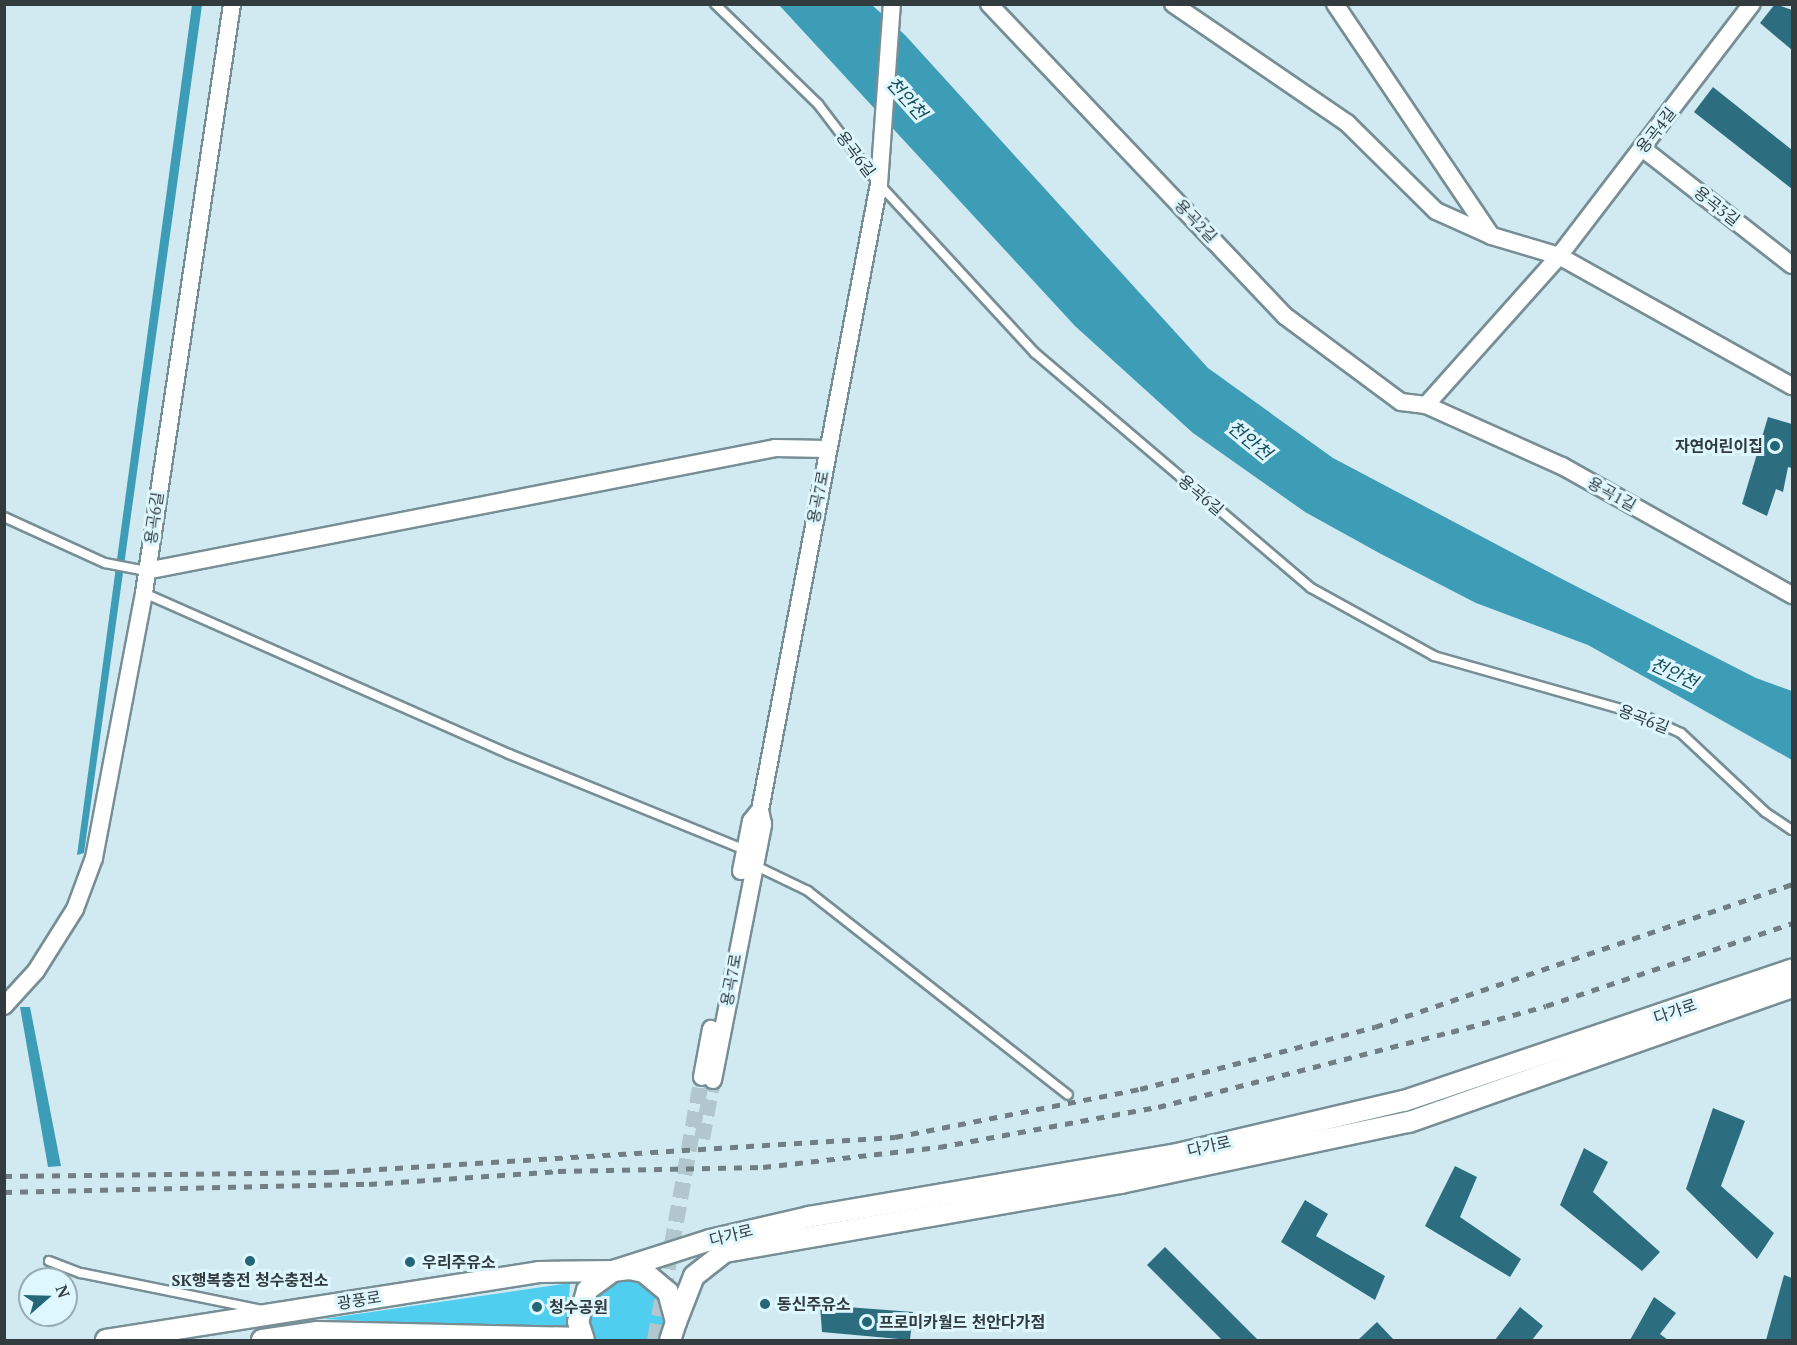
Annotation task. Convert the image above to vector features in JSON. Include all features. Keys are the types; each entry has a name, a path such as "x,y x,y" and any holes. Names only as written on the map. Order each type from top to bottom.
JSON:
{"street":[{"name":"용곡6길","path":"4,1006 36,971 75,909 94,858 144,593 141,569 232,4"},
{"name":"용곡7로","path":"708,1079 750,857 751,821 760,810 879,184 892,4"},
{"name":"용곡2길","path":"989,4 1285,316 1401,402 1426,405"},
{"path":"1173,4 1347,123 1436,211 1492,236 1559,256 1792,386"},
{"path":"1335,4 1492,236"},
{"name":"용곡4길","path":"1426,405 1559,256 1752,4"},
{"name":"용곡3길","path":"1642,148 1792,265"},
{"name":"용곡1길","path":"1426,405 1562,466 1792,595"},
{"path":"141,569 775,448 827,449"},
{"name":"다가로","path":"613,1271 710,1240 809,1217 1173,1155 1404,1101 1792,970"},
{"name":"다가로","path":"673,1331 694,1276 725,1252 1120,1183 1409,1122 1792,987"},
{"path":"539,1272 710,1240"},
{"path":"583,1339 578,1322 583,1298 598,1278 613,1271 644,1272 658,1280 668,1292 673,1331 686,1341"},
{"name":"광풍로","path":"106,1341 539,1272 613,1271"},
{"name":"광풍로","path":"262,1341 317,1332 457,1339 583,1339"}],"lane":[{"name":"용곡6길","path":"715,4 818,104 879,184 1035,353 1333,604 1434,656 1642,715 1681,733 1765,812 1792,830"},
{"path":"4,517 105,563 141,569"},
{"path":"144,593 509,754 750,857 808,891 1068,1095"},
{"path":"49,1261 81,1273 276,1313"}],"shaded area":[{"path":"637,1277 666,1302 670,1329 663,1340 595,1340 588,1315 592,1297 614,1279"},
{"path":"570,1283 567,1331 323,1319"}],"water":[{"path":"192,5 202,5 84,853 77,855"},
{"name":"천안천","path":"779,5 872,5 905,35 1208,368 1333,458 1756,678 1792,691 1792,760 1588,645 1476,603 1381,554 1305,512 1193,433 1075,326"},
{"path":"20,1007 30,1007 61,1166 48,1167"}],"building":[{"path":"1775,4 1792,10 1792,50 1760,23"},
{"path":"1713,87 1792,150 1792,189 1694,112"},
{"name":"자연어린이집","path":"1768,417 1792,424 1792,468 1788,467 1783,492 1776,489 1767,516 1742,504"},
{"path":"1713,1108 1745,1121 1721,1186 1774,1233 1757,1259 1686,1189"},
{"path":"1584,1148 1608,1162 1593,1192 1660,1252 1642,1271 1560,1205"},
{"path":"1455,1166 1477,1177 1460,1217 1521,1259 1510,1277 1425,1226"},
{"path":"1305,1200 1328,1214 1316,1236 1385,1276 1375,1300 1281,1242"},
{"path":"1165,1247 1258,1340 1222,1340 1147,1265"},
{"path":"1784,1275 1792,1278 1792,1340 1766,1340"},
{"path":"1654,1297 1676,1313 1660,1334 1668,1340 1630,1340"},
{"name":"프로미카월드 천안다가점","path":"820,1305 913,1312 910,1340 822,1332"},
{"path":"1520,1307 1543,1326 1532,1340 1495,1340"},
{"path":"1377,1322 1394,1340 1358,1340"}],"tunnel":[{"path":"655,1340 702,1077"},
{"path":"702,1139 713,1080"}],"railway":[{"path":"4,1176 331,1172 895,1137 1140,1089 1375,1027 1792,884"},
{"path":"4,1192 369,1184 558,1171 763,1167 939,1147 1158,1107 1451,1032 1546,1006 1792,923"}],"place":[{"name":"자연어린이집","path":"1775,446"},
{"name":"SK행복충전 청수충전소","path":"250,1261"},
{"name":"우리주유소","path":"410,1262"},
{"name":"동신주유소","path":"765,1304"},
{"name":"청수공원","path":"537,1307"},
{"name":"프로미카월드 천안다가점","path":"867,1322"}]}
